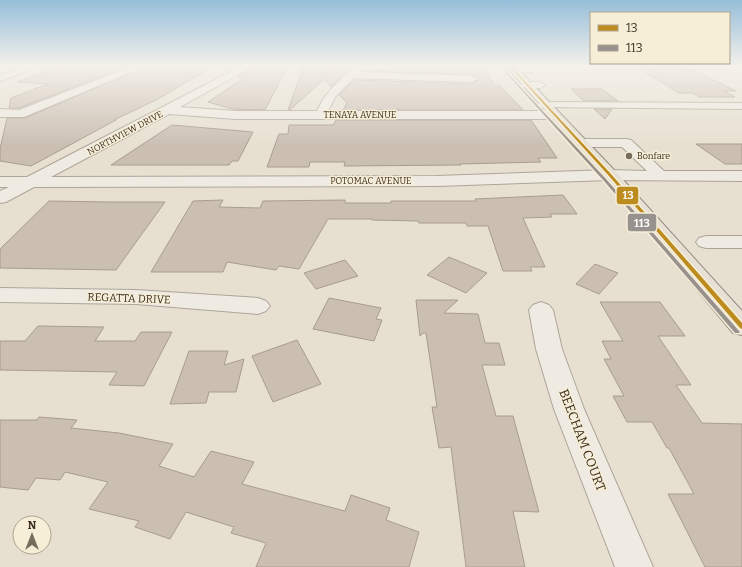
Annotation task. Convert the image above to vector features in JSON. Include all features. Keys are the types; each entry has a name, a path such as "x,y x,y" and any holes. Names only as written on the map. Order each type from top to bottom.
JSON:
{"main road":[{"path":"536,92 550,112 566,129"},
{"path":"581,136 610,175 742,327"}],"street":[{"path":"0,113 20,114 75,92"},
{"name":"NORTHVIEW DRIVE","path":"0,198 201,92"},
{"path":"321,115 328,98 333,92"},
{"path":"582,110 639,104 742,106"},
{"name":"TENAYA AVENUE","path":"168,110 223,114 321,115 550,112 582,110"},
{"path":"582,110 615,114"},
{"path":"566,129 581,136 626,143 661,176"},
{"name":"POTOMAC AVENUE","path":"0,182 437,181 610,175 742,176"},
{"path":"706,242 742,242"},
{"name":"REGATTA DRIVE","path":"0,295 136,297 258,306"},
{"name":"BEECHAM COURT","path":"541,310 549,349 569,409 634,567"}],"building":[{"path":"26,92 59,92 19,108 9,108 11,98"},
{"path":"85,92 169,92 114,120 116,120 31,166 0,161 0,149 7,118 25,118"},
{"path":"222,92 274,92 265,110 232,109 208,102"},
{"path":"294,92 309,92 290,110 288,110"},
{"path":"342,92 506,92 523,110 343,110 347,103 339,95"},
{"path":"575,92 607,92 618,101 584,101"},
{"path":"727,92 735,97 699,97 693,93 679,93"},
{"path":"594,109 612,109 605,119"},
{"path":"336,120 531,120 557,158 538,158 541,162 460,164 461,165 344,166 345,162 310,162 309,167 267,167 279,134 288,134 289,125 333,125"},
{"path":"172,125 253,132 238,161 232,161 229,165 111,165"},
{"path":"696,144 742,144 742,164 725,164"},
{"path":"563,195 577,214 550,214 552,217 523,218 545,267 530,267 532,271 503,271 488,226 467,226 466,223 419,223 418,221 328,219 299,269 279,266 276,270 227,262 223,272 151,272 193,201 223,200 219,207 260,208 263,201 345,200 345,203 391,203 391,201 476,201 475,199"},
{"path":"49,201 165,202 116,270 0,268 0,249"},
{"path":"449,257 487,273 466,293 427,275"},
{"path":"345,260 358,276 316,289 304,273"},
{"path":"595,264 618,273 599,294 576,284"},
{"path":"329,298 381,308 376,319 382,320 374,341 313,329"},
{"path":"416,300 458,300 444,313 478,314 485,343 499,343 505,365 482,365 496,416 513,416 539,512 513,511 525,567 466,567 451,447 439,448 432,407 437,407 426,333 423,333 420,336"},
{"path":"600,302 660,302 685,336 658,336 691,385 676,385 702,423 742,424 742,567 705,567 668,494 694,494 669,448 667,448 652,422 627,422 613,396 624,396 604,359 611,359 602,341 623,341"},
{"path":"38,326 104,327 95,341 135,341 141,332 172,332 144,386 109,385 117,372 0,370 0,341 25,341"},
{"path":"297,340 321,384 273,402 252,356"},
{"path":"189,351 228,351 224,365 244,359 236,392 209,392 206,403 170,404"},
{"path":"39,417 77,420 71,428 119,433 173,444 159,466 194,477 211,451 254,462 242,484 345,511 351,495 390,508 386,520 419,532 409,567 256,567 266,543 231,533 234,527 186,512 170,539 135,527 139,521 89,509 108,482 65,472 60,480 36,478 28,490 0,487 0,420 37,420"}],"transit line":[{"name":"113","path":"525,92 605,180 737,332"},
{"name":"13","path":"534,92 610,175 742,327"}],"place":[{"name":"Bonfare","path":"629,156"}]}
